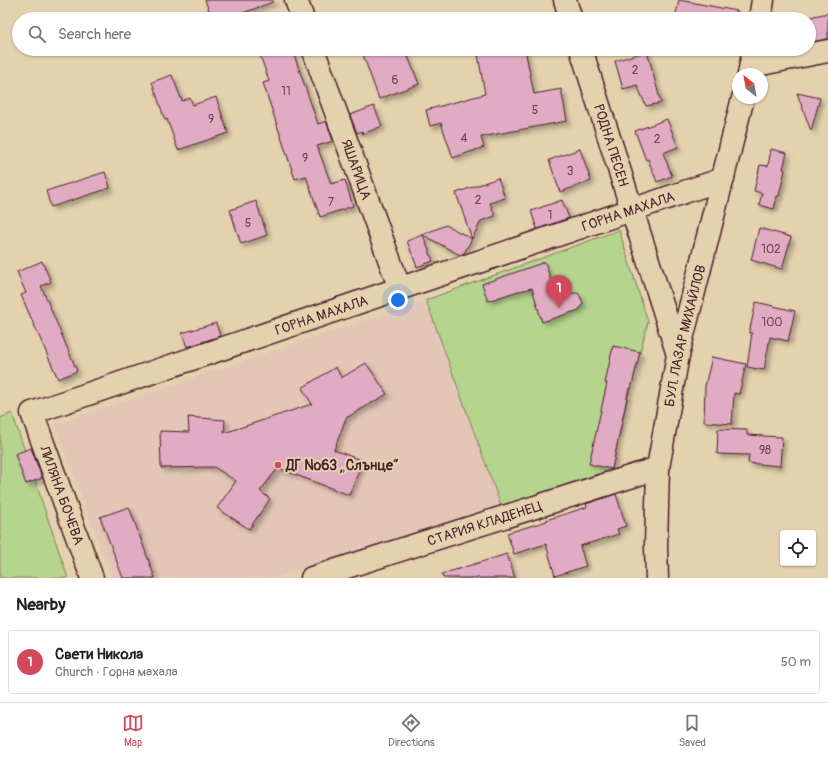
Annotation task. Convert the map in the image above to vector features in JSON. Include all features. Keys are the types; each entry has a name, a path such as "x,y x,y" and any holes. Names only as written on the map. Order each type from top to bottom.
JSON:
{"street":[{"path":"296,0 300,12"},
{"path":"565,0 569,12"},
{"path":"761,12 763,0"},
{"path":"816,53 828,51"},
{"name":"ЯШАРИЦА","path":"316,56 400,289"},
{"name":"РОДНА ПЕСЕН","path":"583,56 678,356"},
{"path":"751,63 796,56"},
{"name":"БУЛ. ЛАЗАР МИХАЙЛОВ","path":"656,578 658,468 678,356 742,104"},
{"name":"ГОРНА МАХАЛА","path":"32,413 723,179"},
{"name":"ЛИЛЯНА БОЧЕВА","path":"32,413 92,578"},
{"name":"СТАРИЯ КЛАДЕНЕЦ","path":"312,578 658,468"}],"shaded area":[{"name":"ДГ №63 „Слънце“","path":"426,300 501,506 275,578 112,578 55,424"}],"green space":[{"path":"619,230 648,322 631,389 628,395 612,469 501,506 426,300"},
{"path":"12,413 68,578 0,578 0,418"}],"building":[{"path":"205,0 273,0 273,2 245,12 209,12"},
{"path":"679,0 737,11 737,12 676,12"},
{"path":"828,13 828,39 816,41 816,16"},
{"path":"260,56 294,56 318,124 326,121 333,141 317,146 331,184 345,180 353,206 320,217 306,176 295,179 263,83 269,81"},
{"path":"364,56 408,56 419,84 379,99"},
{"path":"478,56 526,56 534,94 561,89 567,121 481,137 484,147 453,158 441,123 430,126 426,110 485,94"},
{"path":"631,56 648,56 661,103 646,106 637,85 623,89 615,61"},
{"path":"172,75 182,101 190,98 193,105 216,97 228,133 178,150 167,119 165,120 152,82"},
{"path":"797,93 820,98 811,131"},
{"path":"374,106 382,126 363,134 362,131 357,133 350,115"},
{"path":"667,119 678,147 663,153 672,176 657,182 648,159 646,160 635,131"},
{"path":"580,149 591,181 560,192 549,160"},
{"path":"771,149 787,153 779,196 777,196 774,209 759,205 762,193 754,191 760,165 768,166"},
{"path":"105,172 110,188 51,207 46,191"},
{"path":"498,178 505,198 490,203 495,216 481,221 472,239 456,193"},
{"path":"562,200 569,218 537,229 531,211"},
{"path":"256,201 267,235 241,244 230,210"},
{"path":"446,225 472,239 464,253 460,255 423,235 433,261 417,267 407,241"},
{"path":"759,228 791,237 782,269 751,260"},
{"path":"42,261 51,282 41,286 77,371 58,379 21,295 26,293 17,272"},
{"path":"545,262 556,297 570,293 578,293 583,303 579,310 542,322 532,288 488,301 482,284"},
{"path":"756,302 795,311 788,341 770,337 764,370 747,367 752,333 749,333"},
{"path":"216,323 220,336 187,347 182,333"},
{"path":"613,346 640,352 631,389 629,388 612,469 589,464 607,383 605,383"},
{"path":"712,357 746,364 739,394 734,393 732,424 704,422 705,386"},
{"path":"366,363 387,394 346,418 334,450 363,461 349,495 278,468 260,491 270,499 249,529 217,508 236,481 214,467 161,468 160,431 189,432 188,417 225,420 224,433 312,404 302,388 336,367 341,378"},
{"path":"718,429 747,430 747,435 782,437 780,466 748,463 749,455 717,454"},
{"path":"31,448 42,478 26,484 15,454"},
{"path":"616,494 626,526 617,529 619,534 580,546 586,566 555,576 546,544 514,554 507,533 587,507 586,504"},
{"path":"129,507 155,578 123,578 100,517"},
{"path":"507,554 515,578 443,578 442,574"}],"place":[{"name":"Свети Никола","path":"559,308"},
{"name":"ДГ №63 „Слънце“","path":"278,465"}]}
